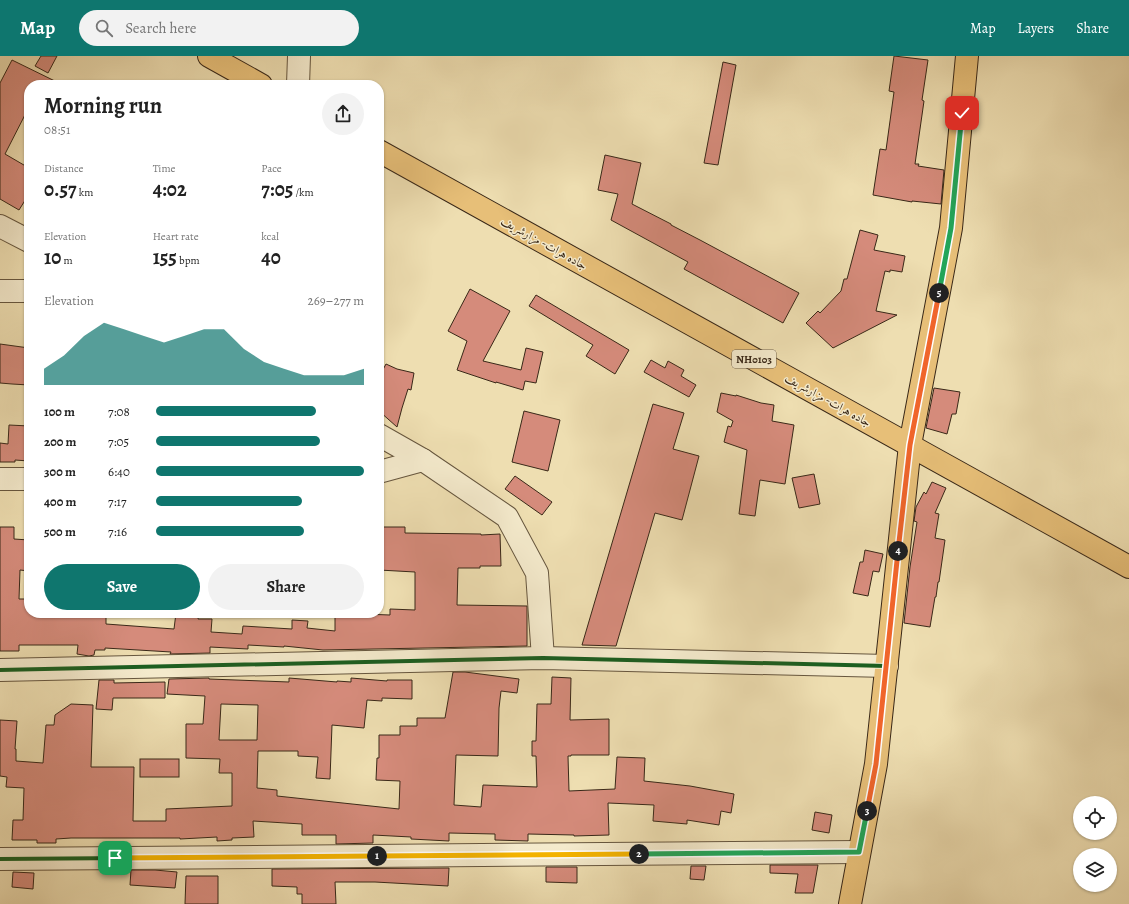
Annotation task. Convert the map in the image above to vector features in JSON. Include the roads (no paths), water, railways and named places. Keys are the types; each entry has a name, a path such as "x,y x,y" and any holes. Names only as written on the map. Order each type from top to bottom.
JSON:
{"main road":[{"path":"209,56 251,80"},
{"path":"850,904 876,764 910,445 951,228 967,56"},
{"name":"جاده هرات- مزارشریف","path":"384,154 1129,567"}],"street":[{"path":"298,80 299,56"},
{"path":"0,226 24,238"},
{"path":"0,291 24,291"},
{"path":"384,438 423,460 507,517 537,573 543,658"},
{"path":"384,471 423,460"},
{"path":"0,480 24,479"},
{"path":"0,670 543,658 886,666"},
{"path":"0,859 859,852"}]}
